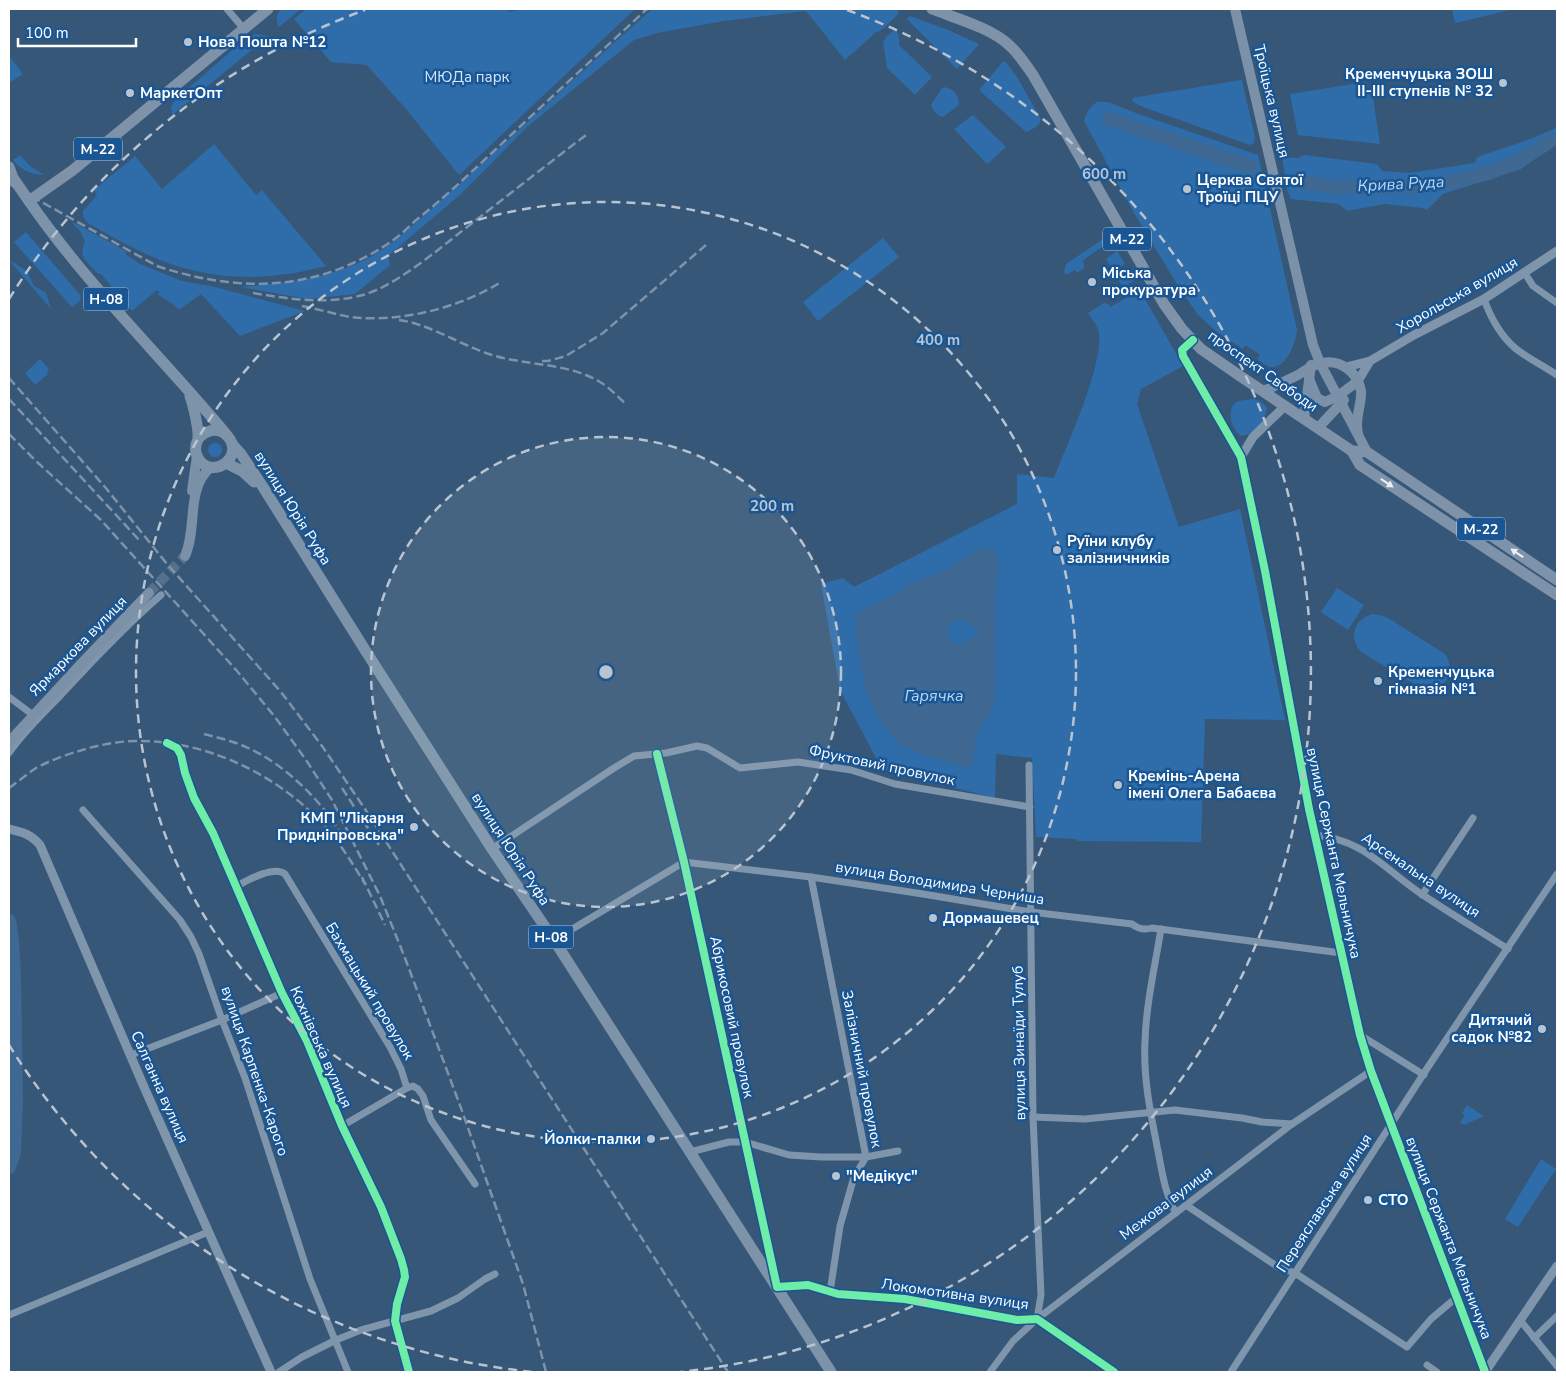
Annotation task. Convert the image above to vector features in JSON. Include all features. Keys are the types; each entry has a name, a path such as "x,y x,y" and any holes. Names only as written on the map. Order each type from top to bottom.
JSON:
{"highway":[{"name":"М-22","path":"29,201 73,170 268,9"},
{"name":"проспект Свободи","path":"932,9 984,29 1008,44 1018,54 1033,75 1164,304 1182,329 1202,349 1352,451 1360,465 1557,596"},
{"path":"9,167 13,178 29,201"},
{"path":"1352,451 1367,452"},
{"name":"М-22","path":"1367,452 1557,580"}],"main road":[{"name":"Троїцька вулиця","path":"1235,9 1313,346 1315,365"},
{"name":"вулиця Юрія Руфа","path":"29,201 44,223 104,297 189,392 241,454 492,849 554,940 831,1372"},
{"path":"1263,392 1315,365 1331,362 1346,367 1358,381 1361,390 1356,428 1359,438"},
{"path":"1304,419 1308,378 1315,365"},
{"path":"1315,365 1336,397 1367,452"},
{"path":"1308,378 1317,398 1327,402 1358,381"},
{"path":"1315,392 1317,386 1323,383 1330,384 1336,397"},
{"name":"Н-08","path":"189,392 193,404 198,439 196,447 197,456"},
{"path":"1318,428 1336,397"},
{"path":"197,456 202,463 216,467 226,463 232,455 229,439 214,430 208,431 198,439"},
{"path":"185,556 192,536 192,489 197,456"},
{"name":"Н-08","path":"226,463 242,470 272,502"},
{"path":"193,505 199,482 211,467"},
{"name":"Ярмаркова вулиця","path":"9,742 149,593"}],"street":[{"path":"227,9 244,29"},
{"name":"Хорольська вулиця","path":"1370,361 1484,298 1557,251"},
{"path":"1524,272 1533,286 1557,303"},
{"path":"1484,298 1489,313 1499,329 1515,347 1557,376"},
{"name":"вулиця Сержанта Мельничука","path":"1193,340 1182,350 1184,356 1241,456 1265,571 1315,835 1360,1035 1371,1070 1485,1372"},
{"path":"1346,367 1370,361"},
{"path":"1358,381 1370,361"},
{"path":"1241,456 1253,437 1285,406"},
{"path":"9,754 50,706 140,613 160,595"},
{"path":"9,697 33,715"},
{"name":"Кохнівська вулиця","path":"167,743 177,748 181,755 194,798 213,833 237,886 282,994 307,1041 342,1126 381,1207 403,1264 405,1277 397,1304 395,1321 409,1372"},
{"name":"Фруктовий провулок","path":"492,849 634,756 657,754 697,746 707,748 740,768 798,762 851,770 895,784 1030,807"},
{"name":"Абрикосовий провулок","path":"657,754 684,862 777,1287"},
{"name":"вулиця Зинаїди Тулуб","path":"1029,766 1033,1117 1041,1295 1037,1319"},
{"name":"вулиця Карпенка-Карого","path":"83,810 184,926 191,937 256,1108 282,1196 310,1279 348,1372"},
{"path":"1422,894 1473,818"},
{"name":"Салганна вулиця","path":"9,829 30,835 40,845 130,1055 271,1372"},
{"name":"Арсенальна вулиця","path":"1315,835 1331,837 1351,843 1373,856 1422,894 1508,949"},
{"path":"554,940 684,862"},
{"name":"вулиця Володимира Черниша","path":"684,862 811,877 1031,912 1132,924 1147,930 1152,928 1161,929 1341,953"},
{"name":"Бахмацький провулок","path":"237,886 275,870 285,874 390,1047 401,1069 407,1088"},
{"name":"Переяславська вулиця","path":"1231,1372 1557,874"},
{"name":"Залізничний провулок","path":"811,877 866,1157 854,1177 840,1226 830,1292"},
{"path":"1161,929 1145,1042 1146,1080 1150,1113 1166,1191 1170,1204 1176,1213"},
{"path":"130,1055 222,1020 282,994"},
{"path":"1360,1035 1424,1075"},
{"name":"Межова вулиця","path":"990,1372 1013,1341 1037,1319 1292,1124 1371,1070"},
{"path":"342,1126 413,1086 423,1096 431,1120 474,1184"},
{"path":"1033,1117 1084,1118 1175,1110 1262,1122 1292,1124"},
{"path":"690,1152 729,1142 745,1142 789,1155 821,1157 866,1157 898,1151"},
{"path":"1186,1205 1278,1266 1295,1273 1408,1347 1431,1319 1457,1297"},
{"path":"9,1315 208,1232"},
{"path":"1485,1372 1557,1266"},
{"path":"279,1372 302,1357 336,1340 361,1330 431,1311 458,1298 495,1274"},
{"name":"Локомотивна вулиця","path":"777,1287 808,1285 838,1294 905,1299 1018,1320 1037,1319 1114,1372"},
{"path":"1534,1338 1557,1316"},
{"path":"1520,1320 1557,1366"},
{"path":"1427,1365 1437,1372"}],"green space":[{"path":"281,9 301,9 279,27 277,18"},
{"name":"МЮДа парк","path":"306,9 508,9 509,12 522,9 635,9 459,175 406,109 367,65 331,62 294,19"},
{"path":"652,9 894,9 899,13 845,60 807,12 804,11 724,21 657,33 634,40 527,127 461,194 388,256 390,265 355,294 308,299 240,287 295,281 335,272 378,253 418,221 480,166"},
{"path":"1452,9 1510,9 1510,10 1455,23"},
{"path":"910,16 979,44 957,69 907,19"},
{"path":"894,30 898,34 899,45 932,77 915,95 887,68 883,42"},
{"path":"256,34 269,36 172,115 171,107 175,100 245,39"},
{"path":"9,56 23,74 9,83"},
{"path":"1005,61 1017,77 1041,119 1039,124 1026,132 979,90"},
{"path":"1241,80 1255,137 1254,143 1250,145 1143,107 1133,102 1132,98"},
{"path":"1366,82 1368,91 1372,91 1380,144 1298,135 1290,94"},
{"path":"944,87 951,89 955,93 959,105 943,117 936,113 931,105"},
{"path":"1097,102 1108,102 1258,155 1297,330 1292,348 1281,364 1271,367 1265,365 1257,359 1260,355 1245,345 1243,349 1217,332 1198,315 1134,213 1084,121 1089,110"},
{"path":"973,115 1006,147 987,164 954,129"},
{"path":"1556,128 1557,143 1521,169 1443,194 1427,210 1385,204 1347,211 1339,204 1291,199 1287,190 1282,157 1298,158 1304,155 1377,164 1382,171 1409,173 1475,163 1477,157"},
{"path":"214,144 256,195 262,190 326,266 279,275 256,277 210,274 164,262 122,242 88,223 83,217 83,211 97,195 94,190 135,156 162,189"},
{"path":"20,155 30,166 44,175 31,173 19,167 13,160"},
{"path":"72,223 127,252 125,254 140,264 182,281 215,287 305,311 240,336 201,294 179,310 157,294 160,293 157,290 132,311 101,274 98,274 85,259 82,252 85,242 80,231"},
{"path":"26,232 81,296 79,302 72,307 14,242"},
{"path":"1109,235 1115,246 1110,251 1105,251 1102,247 1083,260 1084,268 1077,273 1075,270 1066,275 1064,272 1066,264"},
{"path":"883,238 899,257 818,321 803,302"},
{"path":"1117,251 1125,264 1113,271 1106,259"},
{"path":"9,260 27,271 34,286 46,293 51,309"},
{"path":"1127,268 1135,280 1123,287 1115,275"},
{"path":"1137,285 1183,366 1141,389 1137,404 1179,527 1240,509 1285,720 1205,719 1201,842 1078,841 1076,839 1036,837 1032,758 996,754 995,798 882,769 840,690 821,584 843,578 854,587 1017,504 1017,474 1054,478 1076,425 1097,361 1098,329 1088,313 1104,303 1110,307 1130,296 1129,289"},
{"path":"40,359 49,369 48,374 35,385 25,373"},
{"path":"1254,399 1266,406 1266,413 1255,430 1242,436 1232,424 1232,408 1238,401"},
{"path":"212,443 218,443 222,450 218,457 212,457 208,453 208,447"},
{"path":"1337,588 1364,605 1348,630 1321,612"},
{"path":"1373,614 1388,618 1445,654 1450,668 1449,675 1442,685 1429,689 1421,688 1361,652 1355,640 1355,629 1361,620"},
{"path":"1467,1105 1484,1116 1464,1125 1460,1122 1465,1115 1462,1113"},
{"path":"1541,1159 1556,1169 1518,1227 1505,1219"}],"water":[{"name":"Гарячка","path":"984,548 992,550 997,554 998,565 995,589 995,700 992,711 977,736 974,759 970,768 921,754 904,747 887,730 870,700 865,684 861,667 855,614 904,590 903,588 924,578 941,573","holes":["959,620 979,630 979,633 961,644 953,643 948,636 949,626"]}],"waterway":[{"name":"Крива Руда","path":"1109,119 1251,167"},
{"name":"Крива Руда","path":"1300,182 1334,187 1414,186 1455,181 1489,173 1519,161 1552,140"},
{"name":"Крива Руда","path":"9,921 14,975 16,1101 14,1152 9,1167"}],"tunnel":[{"path":"149,593 185,556"}],"railway":[{"path":"9,184 157,266 187,275 247,284 305,279 333,271 361,259 396,238 465,178 647,9"},
{"path":"253,293 294,299 335,300 375,291 427,258 586,135"},
{"path":"542,361 566,356 603,333 706,245"},
{"path":"302,306 350,317 388,318 428,312 448,306 485,291 501,282"},
{"path":"399,320 433,330 478,350 502,358 574,371 603,384 626,404"},
{"path":"9,378 105,487 167,564 281,692 322,746 365,809 728,1372"},
{"path":"9,399 140,541"},
{"path":"9,434 101,520 237,671 275,717 332,800 380,896 405,958 461,1108 523,1284 546,1372"},
{"path":"204,734 243,746 276,764 303,786 315,799 336,825 344,839"},
{"path":"9,788 46,763 68,754 101,745 138,741 163,742 212,753 236,762 258,774 300,802 331,834 365,884"},
{"path":"342,788 379,845"},
{"path":"362,877 385,925"}],"cycle path":[{"path":"1193,340 1182,350 1183,356 1241,457 1265,571 1309,809 1360,1035 1371,1071 1485,1372"},
{"path":"167,743 177,748 181,755 194,798 213,833 282,993 307,1041 342,1126 381,1207 404,1270 405,1277 397,1304 395,1321 409,1372"},
{"path":"657,754 684,862 777,1287 808,1285 838,1294 905,1299 1017,1320 1037,1319 1114,1372"}],"place":[{"name":"Нова Пошта №12","path":"188,42"},
{"name":"Кременчуцька ЗОШ ІІ-ІІІ ступенів № 32","path":"1503,83"},
{"name":"МаркетОпт","path":"130,93"},
{"name":"Церква Святої Троїці ПЦУ","path":"1187,189"},
{"name":"Міська прокуратура","path":"1092,282"},
{"name":"Руїни клубу залізничників","path":"1057,550"},
{"name":"Кременчуцька гімназія №1","path":"1378,681"},
{"name":"Кремінь-Арена імені Олега Бабаєва","path":"1118,785"},
{"name":"КМП \"Лікарня Придніпровська\"","path":"414,827"},
{"name":"Дормашевец","path":"933,918"},
{"name":"Дитячий садок №82","path":"1542,1029"},
{"name":"Йолки-палки","path":"651,1139"},
{"name":"\"Медікус\"","path":"836,1176"},
{"name":"СТО","path":"1368,1200"}]}
